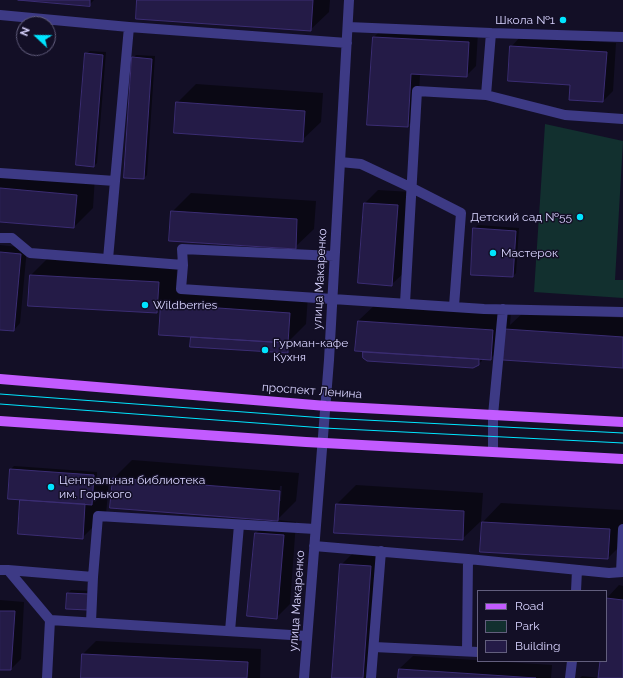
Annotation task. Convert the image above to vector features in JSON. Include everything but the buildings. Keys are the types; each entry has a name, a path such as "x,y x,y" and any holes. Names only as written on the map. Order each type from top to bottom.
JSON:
{"main road":[{"name":"проспект Ленина","path":"0,379 326,406 623,422"},
{"path":"0,421 322,442 623,459"}],"street":[{"name":"улица Макаренко","path":"304,678 326,406 349,0"},
{"path":"0,15 129,27 347,43"},
{"path":"108,259 129,27"},
{"path":"348,27 623,37"},
{"path":"486,95 491,33"},
{"path":"405,303 418,90 486,95 565,115 623,119"},
{"path":"340,162 361,164 460,213 454,306"},
{"path":"0,173 115,181"},
{"path":"0,238 12,238 30,254 183,265"},
{"path":"334,256 182,249 183,265 181,289 484,309 623,312"},
{"path":"493,452 493,415 503,309"},
{"path":"91,622 98,516 315,529"},
{"path":"230,631 239,525"},
{"path":"314,546 608,573 622,572 623,529"},
{"path":"371,678 381,551"},
{"path":"467,651 468,559"},
{"path":"4,570 93,577"},
{"path":"4,570 50,620 307,636"},
{"path":"576,590 577,570"},
{"path":"47,678 50,620"},
{"path":"374,647 477,652"},
{"path":"570,678 572,662"}],"green space":[{"name":"Детский сад №55","path":"545,124 623,141 615,280 623,280 623,298 534,292"}],"tram line":[{"path":"0,394 325,418 623,433"},
{"path":"0,404 324,428 623,443"}],"place":[{"name":"Школа №1","path":"563,20"},
{"name":"Детский сад №55","path":"580,217"},
{"name":"Мастерок","path":"493,253"},
{"name":"Wildberries","path":"145,305"},
{"name":"Гурман-кафе Кухня","path":"265,350"},
{"name":"Центральная библиотека им. Горького","path":"51,487"}]}
